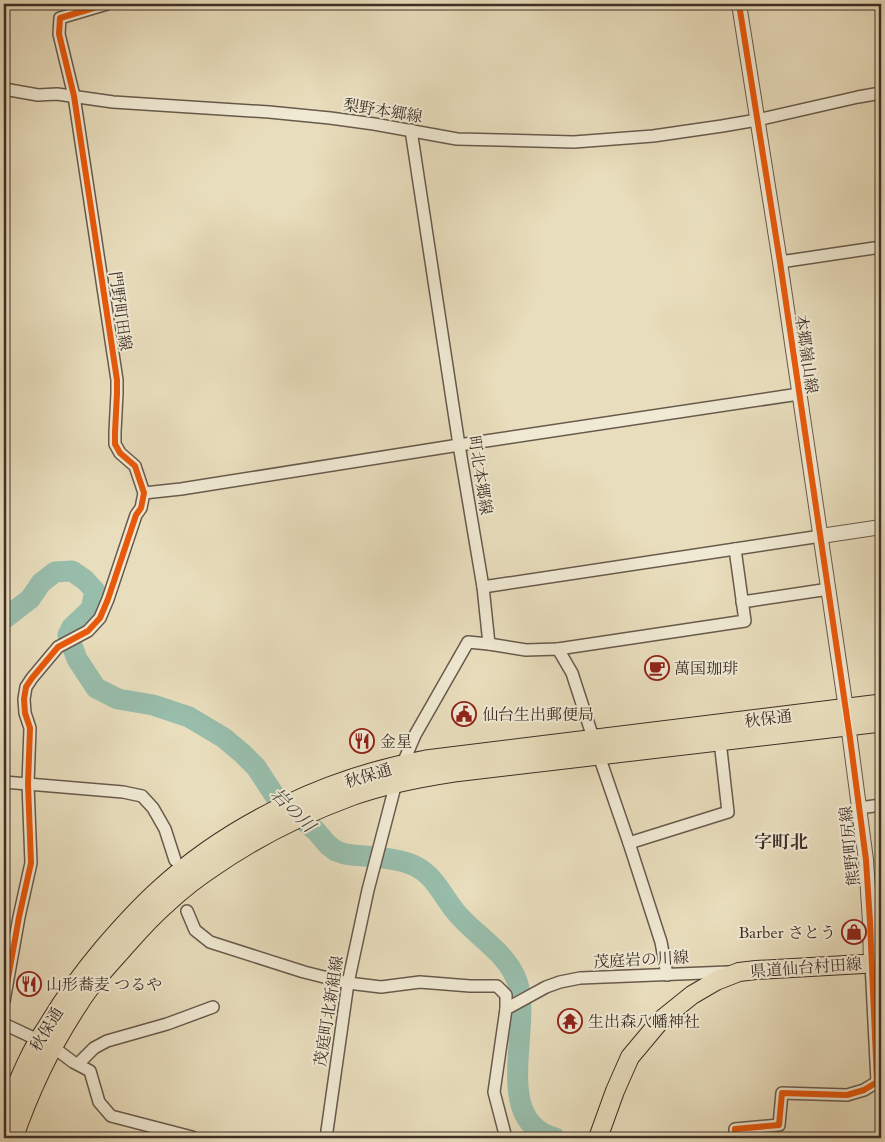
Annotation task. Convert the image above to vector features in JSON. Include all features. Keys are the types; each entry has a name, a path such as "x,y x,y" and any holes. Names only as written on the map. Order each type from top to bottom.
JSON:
{"highway":[{"name":"秋保通","path":"13,1138 62,1003 85,970 160,888 224,841 312,803 352,780 402,765 426,760 720,741 847,717 881,704"},
{"name":"秋保通","path":"312,803 422,777 596,748 847,717 881,722"},
{"name":"秋保通","path":"4,1118 17,1085 46,1044"}],"main road":[{"name":"県道仙台村田線","path":"600,1133 614,1091 630,1057 661,1020 692,994 716,980 739,972 876,963"}],"street":[{"name":"門野町田線","path":"107,4 60,18 59,34 74,96 117,380 115,444 120,453 135,466 144,493"},
{"name":"本郷嶺山線","path":"739,4 780,262 847,717"},
{"name":"梨野本郷線","path":"4,89 38,95 57,94 113,102 330,118 457,139 574,142 653,136 757,120 881,93"},
{"name":"町北本郷線","path":"410,130 483,587 490,644"},
{"path":"780,262 881,247"},
{"path":"4,1001 31,863 28,784 30,728 25,713 24,699 26,687 58,647 82,635 94,626 100,618 136,515 141,508 144,493 181,489 799,394"},
{"path":"483,587 881,527"},
{"path":"490,644 526,650 558,649 745,621 734,549"},
{"path":"742,602 829,589"},
{"name":"茂庭町北新組線","path":"326,1138 348,983 368,890 396,783 415,735 468,642 490,644"},
{"path":"558,649 572,673 596,748 630,843 661,942 667,975"},
{"name":"熊野町尻線","path":"847,717 866,860 870,922 876,963"},
{"path":"630,843 728,812 720,741"},
{"path":"4,782 123,792 142,796 153,808 165,829 175,860"},
{"path":"859,808 881,805"},
{"path":"187,910 195,930 210,942 304,972 348,983 381,987 420,982 497,986 506,995 509,1007 494,1092 506,1138"},
{"path":"736,1138 735,1129 779,1125 782,1093 847,1095 864,1090 876,1082 876,963"},
{"name":"茂庭岩の川線","path":"509,1007 546,987 580,978 739,972"},
{"path":"78,1064 94,1048 107,1041 168,1024 213,1008"},
{"path":"4,1024 46,1044 90,1071 100,1102 111,1116 195,1138"}],"waterway":[{"name":"岩の川","path":"4,619 30,599 41,583 55,572 72,571 85,580 95,591 91,609 72,627 68,635 77,659 96,688 118,699 153,705 189,717 224,738 256,767 275,796 336,851 407,863 428,875 455,911 498,952 512,970 517,981 521,1000 518,1070 519,1093 524,1113 535,1128 555,1138"}],"cycle path":[{"path":"4,1001 31,863 28,784 30,728 25,713 24,699 26,687 58,647 88,631 100,618 136,515 141,508 144,493 135,466 120,453 115,444 117,380 74,96 59,34 60,18 107,4"},
{"path":"736,1138 735,1129 779,1125 782,1093 847,1095 864,1090 877,1082 866,860 850,738 780,262 739,4"}],"place":[{"name":"萬国珈琲","path":"657,668"},
{"name":"仙台生出郵便局","path":"464,714"},
{"name":"金星","path":"362,741"},
{"name":"Barber さとう","path":"854,932"},
{"name":"山形蕎麦 つるや","path":"29,984"},
{"name":"生出森八幡神社","path":"570,1021"}],"district":[{"name":"字町北","path":"781,842"}]}
